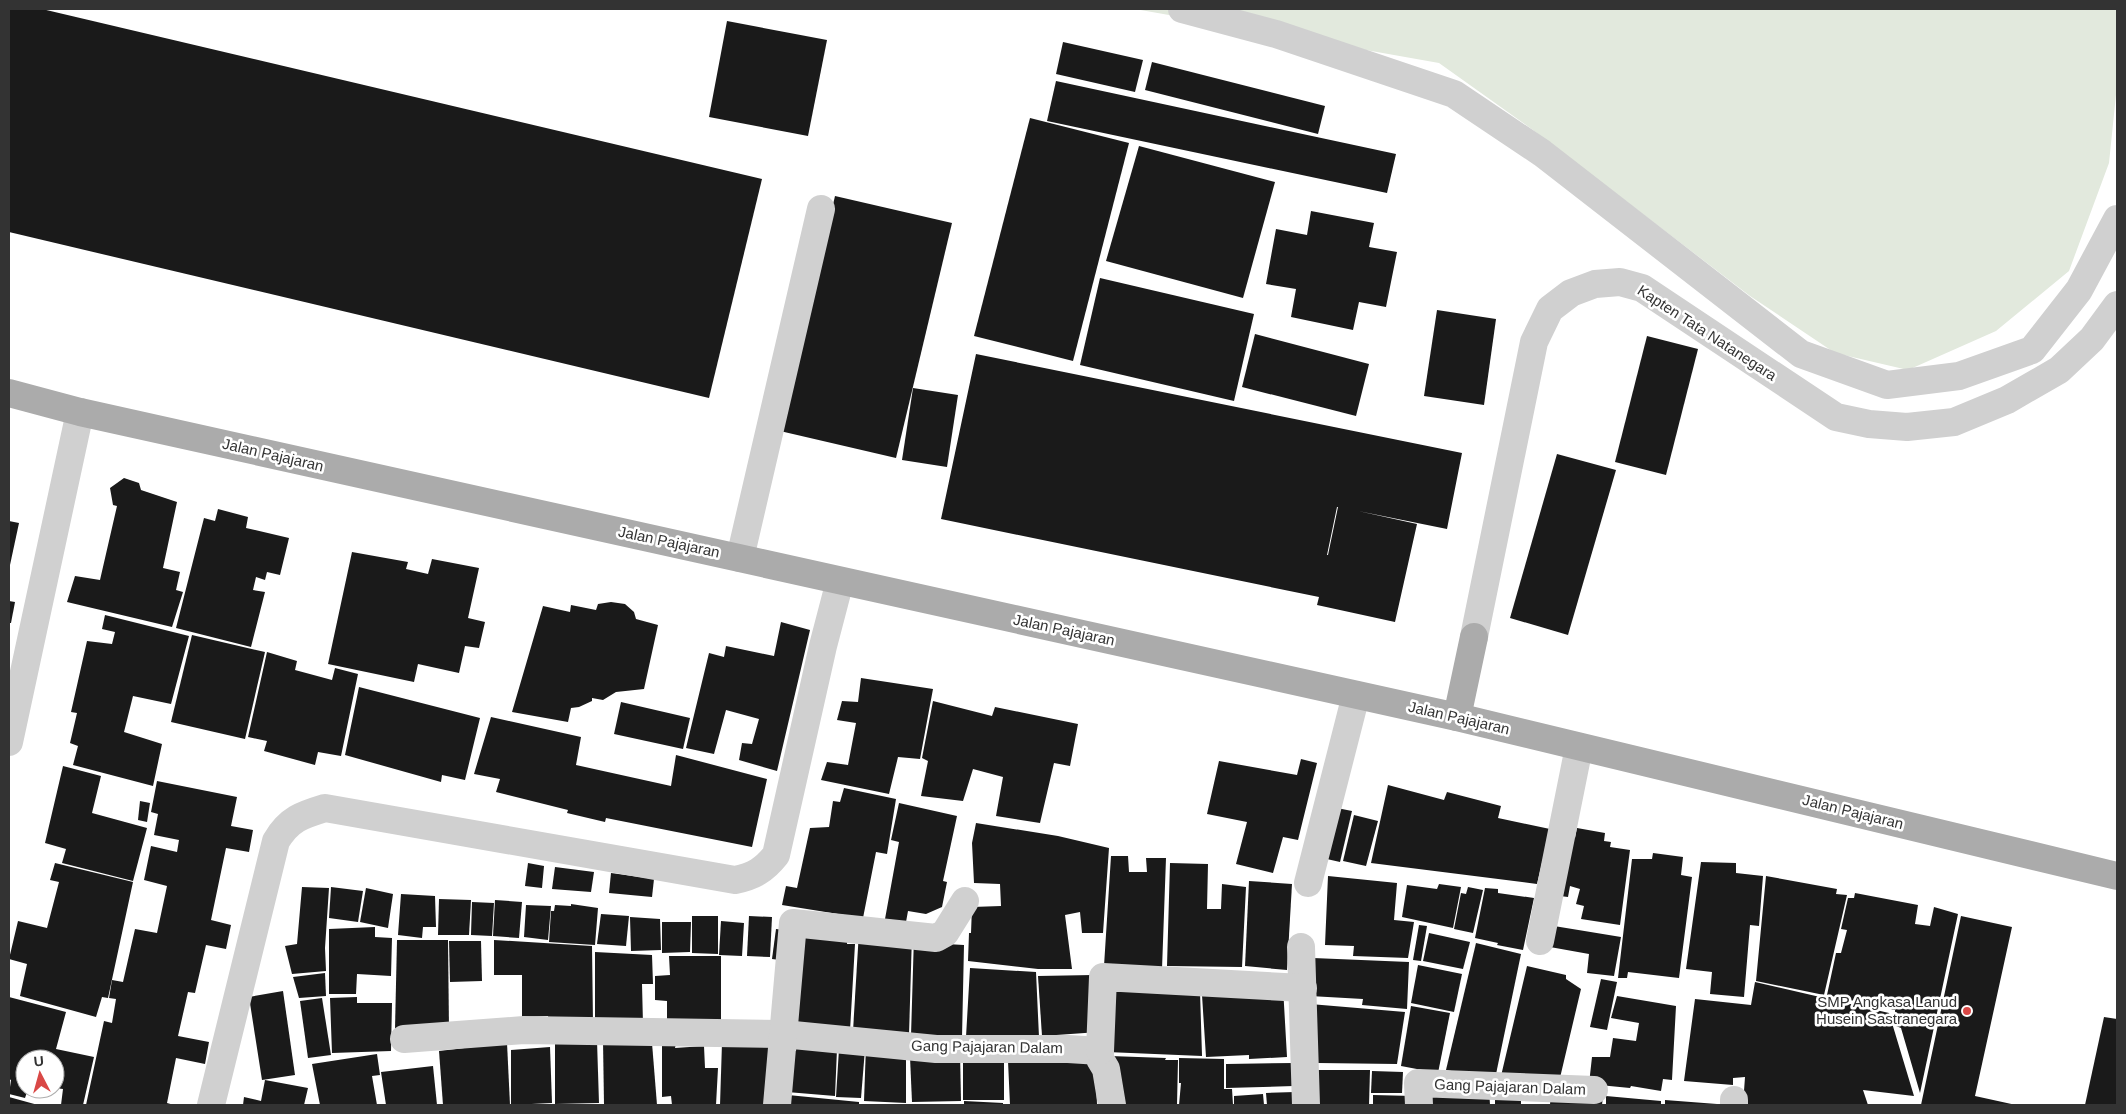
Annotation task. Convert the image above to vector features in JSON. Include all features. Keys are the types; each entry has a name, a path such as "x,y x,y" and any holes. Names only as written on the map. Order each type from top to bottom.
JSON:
{"main road":[{"name":"Jalan Pajajaran","path":"9,393 80,412 1457,717 2117,876"},
{"name":"Kapten Tata Natanegara","path":"1457,717 1474,637"}],"street":[{"path":"1182,9 1276,34 1454,94 1542,153 1801,354 1886,385 1959,376 2032,350 2079,290 2117,219"},
{"path":"740,558 821,209"},
{"name":"Kapten Tata Natanegara","path":"1474,637 1534,342 1550,309 1571,293 1595,284 1620,282 1642,288 1836,417 1868,424 1907,427 1954,422 2007,400 2059,370 2092,339 2117,305"},
{"path":"9,742 80,412"},
{"path":"211,1105 276,840 283,828 299,816 325,808 735,880 752,876 764,869 776,855 840,580"},
{"path":"1308,882 1356,695"},
{"path":"1540,941 1579,747"},
{"path":"777,1105 793,923 936,938 945,933 965,901"},
{"path":"1301,947 1306,1105"},
{"path":"1112,1105 1106,1068 1100,1059 1103,977 1302,988"},
{"name":"Gang Pajajaran Dalam","path":"404,1039 524,1030 784,1034 936,1049 1068,1048 1100,1051"},
{"name":"Gang Pajajaran Dalam","path":"1420,1105 1418,1083 1594,1090"}],"shaded area":[{"path":"1135,9 2117,9 2117,85 2109,163 2069,271 1996,331 1908,370 1835,353 1750,296 1533,130 1439,63"}],"building":[{"path":"9,9 42,9 762,179 709,398 9,232"},
{"path":"727,21 827,40 808,136 709,117"},
{"path":"1063,42 1143,60 1135,92 1056,74"},
{"path":"1152,62 1325,106 1318,134 1145,90"},
{"path":"1056,81 1396,154 1387,193 1047,121"},
{"path":"1030,118 1129,143 1073,361 974,336"},
{"path":"1139,146 1275,182 1243,298 1106,261"},
{"path":"835,196 952,223 896,458 780,431"},
{"path":"1311,211 1374,223 1369,247 1397,252 1386,307 1359,302 1353,330 1291,317 1296,289 1266,284 1276,229 1307,235"},
{"path":"1100,278 1254,314 1234,401 1080,365"},
{"path":"1437,310 1496,319 1484,405 1424,396"},
{"path":"1255,334 1369,364 1356,416 1242,387"},
{"path":"1647,336 1698,349 1666,475 1615,462"},
{"path":"976,354 1462,453 1447,529 1358,511 1417,524 1395,622 1317,605 1319,597 941,519","holes":["1337,507 1328,555 1327,555"]},
{"path":"913,388 958,395 947,467 902,460"},
{"path":"1557,454 1616,470 1568,635 1510,618"},
{"path":"124,478 139,483 141,490 177,502 163,568 180,572 176,590 183,592 172,627 67,602 75,576 100,580 117,506 113,505 110,488"},
{"path":"218,509 248,517 246,528 289,538 280,575 267,572 265,580 256,577 253,590 265,592 251,647 176,628 204,518 215,521"},
{"path":"9,521 19,523 10,565 9,565"},
{"path":"352,552 408,562 406,569 428,574 432,559 479,568 468,618 485,622 479,648 465,646 459,673 418,664 414,682 328,664"},
{"path":"9,601 15,602 11,623 9,623"},
{"path":"611,602 625,604 634,612 636,619 658,625 644,689 616,692 603,700 592,698 592,701 579,707 571,708 568,722 512,712 543,606 570,612 571,605 596,610 598,604"},
{"path":"105,615 189,636 171,704 133,696 124,732 162,744 153,786 73,765 78,746 70,743 77,713 71,712 87,641 112,644 115,632 102,629"},
{"path":"781,622 810,630 777,771 739,760 742,743 752,744 759,719 726,710 714,754 686,748 709,653 724,657 726,646 774,656"},
{"path":"192,635 265,652 245,739 171,722"},
{"path":"267,652 297,661 295,670 332,680 335,668 358,674 341,756 318,752 315,765 264,751 267,741 248,737"},
{"path":"861,678 933,689 920,759 898,757 889,794 821,780 827,762 848,765 856,723 837,720 842,701 858,702"},
{"path":"359,687 480,718 465,780 442,775 441,782 345,755"},
{"path":"933,701 992,716 995,707 1078,724 1070,766 1054,763 1040,823 996,816 1003,777 973,769 963,801 921,796 928,761 922,758"},
{"path":"621,702 690,718 683,749 614,734"},
{"path":"491,717 581,737 576,765 671,786 676,755 767,779 752,847 606,818 605,822 567,813 568,810 496,792 500,779 474,774"},
{"path":"1301,759 1317,763 1298,840 1283,837 1273,873 1236,864 1247,822 1207,814 1219,761 1297,775"},
{"path":"63,766 101,776 92,813 147,828 133,881 62,863 66,849 45,843"},
{"path":"157,781 237,797 231,826 253,830 249,852 226,848 211,920 231,925 226,949 206,945 195,993 188,992 178,1036 209,1042 205,1064 176,1058 167,1103 174,1105 86,1105 104,1021 112,1023 116,999 109,998 112,980 123,982 135,929 157,933 167,886 144,880 151,846 177,852 179,840 154,835 158,814 151,812"},
{"path":"1388,785 1444,800 1447,792 1501,806 1498,818 1550,829 1537,884 1371,863"},
{"path":"844,788 896,799 887,854 876,852 863,918 782,905 786,886 797,888 810,828 829,827 833,801 840,802"},
{"path":"140,801 150,803 147,822 138,820"},
{"path":"899,803 957,816 943,881 947,882 942,907 926,914 908,911 906,922 885,919 899,842 891,840"},
{"path":"1332,807 1352,811 1340,862 1318,857"},
{"path":"1354,815 1378,821 1366,866 1343,861"},
{"path":"976,823 1058,836 1109,848 1103,933 1082,933 1080,912 1065,915 1072,969 1038,969 968,961 972,907 1001,906 1000,884 974,883 972,843"},
{"path":"1577,828 1605,833 1604,841 1611,842 1610,847 1630,850 1620,925 1581,919 1584,906 1576,904 1580,889 1570,886 1568,897 1552,895 1570,837 1575,838"},
{"path":"1653,853 1683,857 1681,875 1692,877 1679,978 1628,972 1627,978 1618,978 1632,859 1652,859"},
{"path":"1111,856 1128,856 1129,872 1147,872 1146,858 1166,858 1162,969 1104,966"},
{"path":"1701,862 1736,863 1736,873 1763,876 1759,926 1750,925 1744,997 1710,994 1712,972 1686,969"},
{"path":"55,863 133,882 108,998 102,997 96,1017 20,996 27,964 9,959 18,921 47,928 59,882 50,880"},
{"path":"528,863 544,866 542,888 525,886"},
{"path":"1170,863 1208,864 1207,909 1221,909 1222,884 1246,887 1242,967 1167,966"},
{"path":"555,867 594,872 591,892 552,889"},
{"path":"611,873 654,879 652,897 609,893"},
{"path":"1328,876 1397,883 1394,920 1414,922 1408,958 1353,956 1354,946 1325,945"},
{"path":"1766,876 1837,889 1836,894 1847,895 1824,995 1756,981"},
{"path":"1249,881 1292,884 1287,970 1245,966"},
{"path":"1439,884 1461,887 1453,928 1402,917 1407,885 1437,889"},
{"path":"302,887 329,888 325,948 326,971 292,974 285,946 297,944"},
{"path":"331,887 363,891 358,922 329,918"},
{"path":"1468,887 1483,890 1473,933 1454,929 1461,893 1466,894"},
{"path":"366,888 393,894 388,928 360,922"},
{"path":"1485,888 1498,889 1498,893 1534,898 1523,950 1475,938"},
{"path":"1855,893 1918,905 1915,924 1930,926 1934,907 1958,914 1920,1093 1901,1028 1896,1026 1895,1010 1827,995 1836,953 1841,953 1847,930 1841,929 1848,898 1854,898"},
{"path":"401,894 435,896 436,927 423,927 422,938 398,935"},
{"path":"439,899 471,900 469,935 438,935"},
{"path":"495,900 522,902 519,938 493,936"},
{"path":"472,902 494,903 492,936 471,935"},
{"path":"571,904 598,908 595,945 549,942 551,911 554,911 555,905 571,906"},
{"path":"526,905 551,906 548,940 524,937"},
{"path":"601,914 629,916 626,946 597,944"},
{"path":"692,916 718,916 718,954 692,953"},
{"path":"749,916 772,917 770,957 747,956"},
{"name":"SMP Angkasa Lanud Husein Sastranegara","path":"1961,916 2012,927 1975,1096 2016,1105 1921,1105"},
{"path":"630,917 660,919 661,950 631,951"},
{"path":"721,921 744,923 742,956 719,955"},
{"path":"662,922 691,922 690,952 662,953"},
{"path":"1419,925 1427,926 1421,961 1413,960"},
{"path":"1554,926 1621,937 1614,976 1587,973 1589,954 1550,947"},
{"path":"375,927 375,937 392,938 391,976 357,974 356,994 329,994 329,929"},
{"path":"776,929 791,931 788,961 772,959"},
{"path":"793,929 848,930 847,944 855,944 850,1031 795,1026"},
{"path":"859,931 912,935 909,1035 853,1031"},
{"path":"1429,933 1470,942 1463,969 1423,961"},
{"path":"914,936 928,943 964,945 962,1038 911,1036"},
{"path":"397,940 448,940 449,1030 395,1029"},
{"path":"494,940 592,946 593,1024 549,1022 548,1016 522,1017 522,975 494,975"},
{"path":"449,941 481,941 482,981 450,982"},
{"path":"1476,943 1521,954 1495,1079 1446,1070"},
{"path":"595,952 652,955 653,984 642,984 643,1024 595,1025"},
{"path":"669,956 721,956 721,1026 667,1028 667,1001 655,1000 655,976 670,975"},
{"path":"1313,958 1409,962 1407,1009 1362,1005 1363,999 1310,996"},
{"path":"1418,965 1462,974 1454,1012 1411,1003"},
{"path":"1527,966 1566,975 1566,979 1581,989 1559,1082 1501,1076"},
{"path":"970,968 1036,972 1039,1037 1012,1035 1012,1039 966,1037"},
{"path":"325,973 326,996 299,998 293,977"},
{"path":"1093,975 1099,1032 1042,1036 1038,976"},
{"path":"1601,979 1617,982 1607,1030 1590,1027"},
{"path":"1755,982 1889,1013 1914,1096 1863,1090 1868,1105 1743,1105 1745,1077 1733,1078 1733,1085 1684,1081 1695,999 1751,1005"},
{"path":"1106,984 1200,991 1202,1056 1107,1052"},
{"path":"1283,987 1287,1057 1249,1059 1249,1055 1206,1057 1202,995"},
{"path":"283,991 295,1075 262,1080 249,997"},
{"path":"1617,996 1676,1006 1672,1080 1663,1079 1661,1091 1631,1086 1630,1088 1589,1084 1592,1057 1610,1057 1613,1038 1636,1041 1639,1023 1611,1018"},
{"path":"9,997 66,1012 56,1049 15,1049 15,1096 9,1094 11,1080 9,1079"},
{"path":"357,997 357,1003 392,1003 391,1051 332,1053 330,998"},
{"path":"322,998 331,1055 308,1058 300,1001"},
{"path":"1310,1004 1405,1012 1397,1064 1318,1063"},
{"path":"1411,1006 1450,1013 1438,1073 1401,1066"},
{"path":"2104,1017 2117,1019 2117,1105 2085,1105"},
{"path":"597,1041 599,1103 555,1104 555,1043"},
{"path":"603,1041 652,1043 657,1105 604,1105"},
{"path":"797,1042 837,1049 835,1096 787,1092 789,1051 796,1051"},
{"path":"507,1043 510,1105 443,1105 439,1051"},
{"path":"722,1043 773,1044 771,1105 720,1105"},
{"path":"676,1044 675,1048 704,1046 705,1068 718,1068 716,1105 672,1105 671,1096 662,1097 662,1046"},
{"path":"866,1046 906,1048 906,1103 864,1101"},
{"path":"550,1047 552,1103 511,1105 511,1050"},
{"path":"839,1049 865,1049 861,1098 836,1097"},
{"path":"65,1051 94,1057 83,1105 61,1105 62,1099 65,1099"},
{"path":"960,1052 961,1101 912,1102 910,1057"},
{"path":"377,1054 380,1075 372,1076 377,1105 320,1105 312,1064"},
{"path":"1110,1056 1178,1060 1177,1105 1123,1105"},
{"path":"1179,1058 1224,1059 1224,1089 1232,1089 1233,1105 1179,1105 1181,1083 1179,1083"},
{"path":"1095,1059 1097,1104 1010,1105 1008,1061"},
{"path":"963,1060 1004,1061 1004,1100 963,1100"},
{"path":"1294,1063 1294,1086 1226,1088 1226,1064"},
{"path":"433,1066 437,1105 386,1105 381,1072"},
{"path":"1318,1070 1370,1070 1369,1105 1318,1105"},
{"path":"1372,1071 1403,1072 1402,1093 1371,1093"},
{"path":"265,1080 308,1088 304,1105 243,1105 244,1097 261,1101"},
{"path":"1426,1087 1489,1088 1490,1105 1426,1105"},
{"path":"1495,1091 1521,1093 1521,1105 1495,1105"},
{"path":"1295,1092 1296,1105 1267,1105 1266,1093"},
{"path":"1551,1092 1603,1096 1602,1105 1550,1105"},
{"path":"1263,1094 1264,1105 1234,1105 1234,1096"},
{"path":"788,1095 859,1102 859,1105 787,1105"},
{"path":"1373,1095 1413,1096 1413,1105 1373,1105"},
{"path":"1606,1096 1661,1101 1661,1105 1606,1105"},
{"path":"9,1097 38,1105 9,1105"},
{"path":"1665,1100 1717,1104 1717,1105 1665,1105"},
{"path":"964,1101 1003,1103 1003,1105 964,1105"}],"place":[{"name":"SMP Angkasa Lanud Husein Sastranegara","path":"1967,1011"}]}
